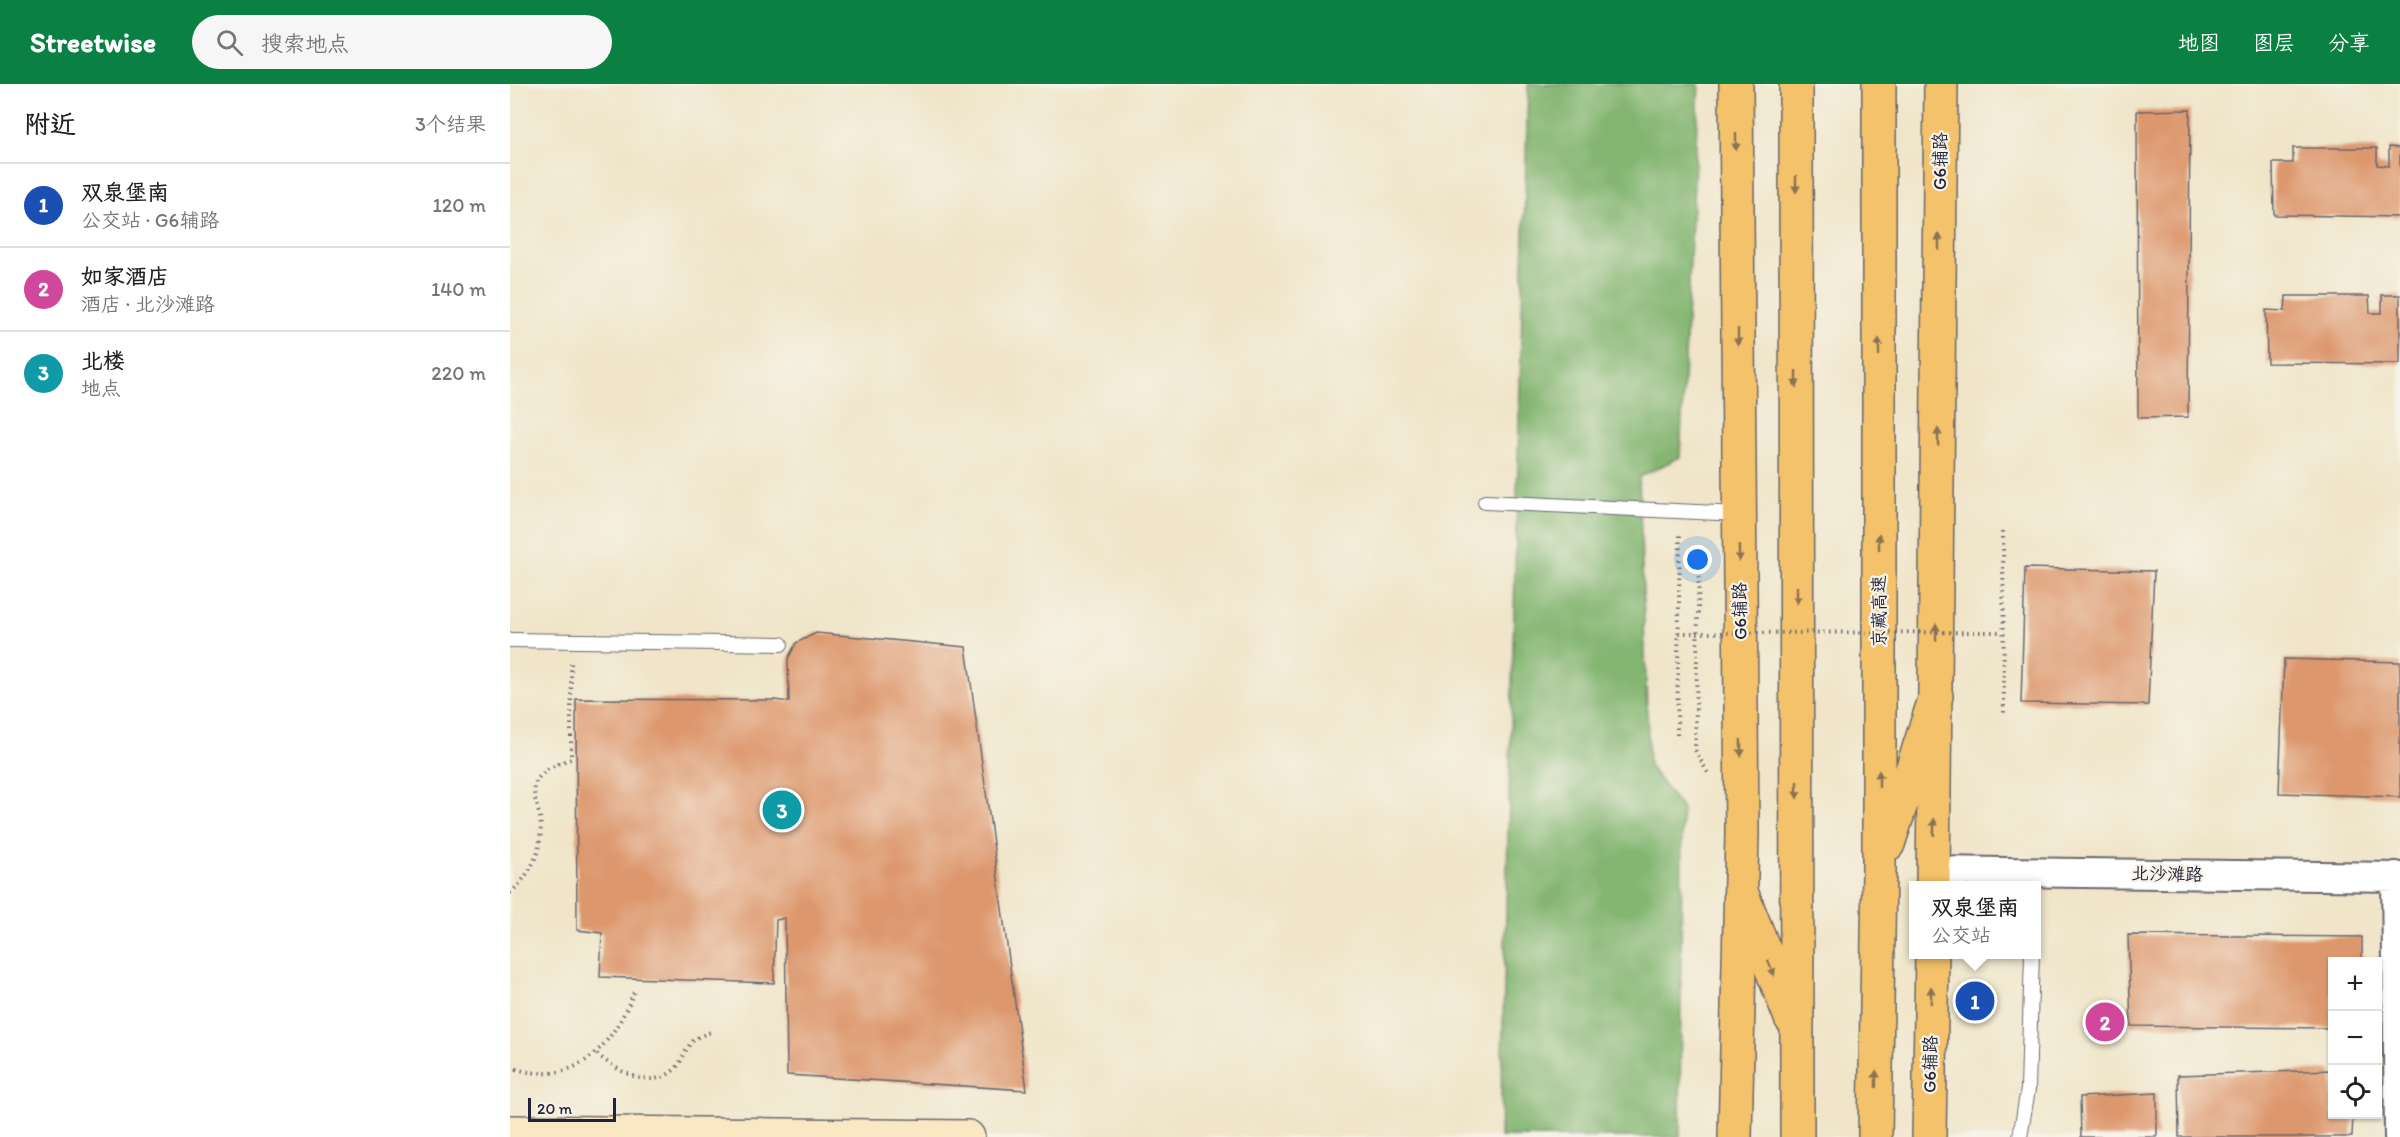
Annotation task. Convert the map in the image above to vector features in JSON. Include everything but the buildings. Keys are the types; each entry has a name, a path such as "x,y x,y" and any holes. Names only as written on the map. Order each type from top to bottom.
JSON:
{"main road":[{"name":"G6辅路","path":"1735,1137 1742,894 1736,84"},
{"path":"1796,84 1797,1137"},
{"name":"京藏高速","path":"1875,1137 1879,871 1879,84"},
{"name":"G6辅路","path":"1933,878 1941,84"},
{"path":"1879,871 1936,696"},
{"path":"1742,894 1797,1034"},
{"name":"G6辅路","path":"1929,1137 1932,959"}],"street":[{"name":"北沙滩路","path":"1933,878 2398,876"},
{"path":"2398,876 2399,1137"},
{"path":"510,1132 968,1137"}],"lane":[{"path":"1485,502 1739,514"},
{"path":"510,640 781,644"},
{"path":"2020,1137 2028,1089 2032,959"}],"path":[{"path":"2003,531 2004,716"},
{"path":"1677,735 1680,533"},
{"path":"1679,633 2003,632"},
{"path":"510,893 520,884 533,865 540,841 540,818 535,802 536,783 547,770 571,759 570,660"},
{"path":"510,1067 530,1074 559,1071 597,1054 619,1025 635,989"},
{"path":"597,1054 609,1064 628,1074 647,1079 664,1077 675,1069 692,1041 713,1031"}],"green space":[{"path":"1528,84 1699,84 1680,457 1639,477 1649,766 1682,809 1680,1137 1500,1137"}],"place":[{"name":"北楼","path":"782,810"},
{"name":"双泉堡南","path":"1975,1001"},
{"name":"如家酒店","path":"2105,1022"}]}
